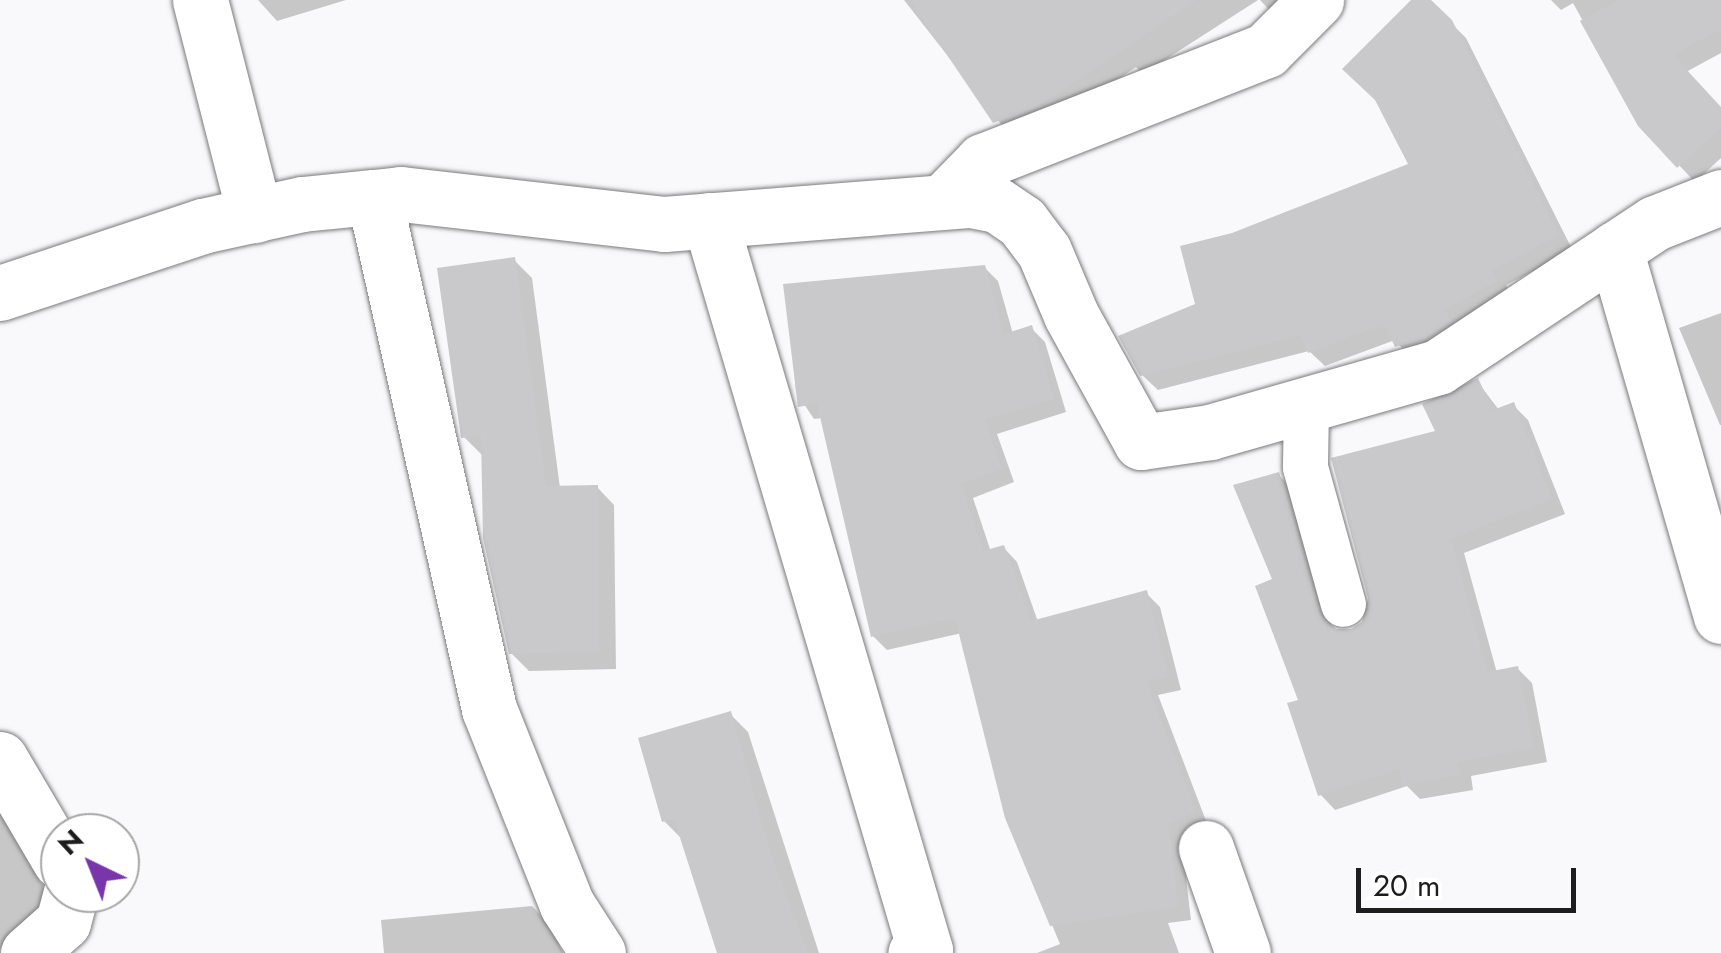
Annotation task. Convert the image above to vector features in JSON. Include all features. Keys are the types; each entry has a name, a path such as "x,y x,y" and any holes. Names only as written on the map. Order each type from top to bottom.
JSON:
{"street":[{"path":"200,0 255,215"},
{"path":"944,201 984,162 1266,50 1316,0"},
{"path":"374,197 488,709 568,906 598,953"},
{"path":"1,290 255,215 374,197 664,224 944,201 997,205 1022,222 1044,251 1070,315 1141,442 1306,408 1438,367 1655,222 1721,197"},
{"path":"710,220 925,950 915,953"},
{"path":"1615,250 1721,616"},
{"path":"0,760 40,827"},
{"path":"1206,848 1243,953"},
{"path":"28,953 63,922 65,913"}],"lane":[{"path":"1306,408 1307,479 1343,604"}],"building":[{"path":"910,0 1196,0 1038,106 993,123"},
{"path":"1411,0 1431,0 1452,20 1559,235 1492,270 1498,280 1445,310 1451,321 1425,338 1395,347 1384,324 1308,353 1301,335 1140,376 1118,336 1195,304 1180,246 1232,233 1408,164 1375,100 1342,69"},
{"path":"1618,0 1721,0 1721,29 1673,55 1721,107 1721,128 1677,168 1638,126 1580,21"},
{"path":"515,257 546,486 598,485 599,652 509,654 483,538 481,436 461,438 437,268"},
{"path":"985,265 1004,334 1032,325 1054,399 985,420 1002,469 961,484 983,551 1004,545 1031,621 1147,590 1168,676 1146,682 1196,812 1169,823 1178,907 1050,926 1005,818 955,618 871,637 817,404 798,407 783,284"},
{"path":"1478,378 1493,410 1514,402 1552,499 1451,539 1487,672 1518,666 1534,748 1458,762 1460,775 1403,785 1400,769 1318,796 1287,703 1298,700 1255,586 1272,579 1233,485 1279,472 1318,612 1336,629 1351,629 1362,622 1368,598 1331,458 1435,431 1422,404"},
{"path":"731,711 769,848 808,953 717,953 674,819 662,822 638,738"}]}
